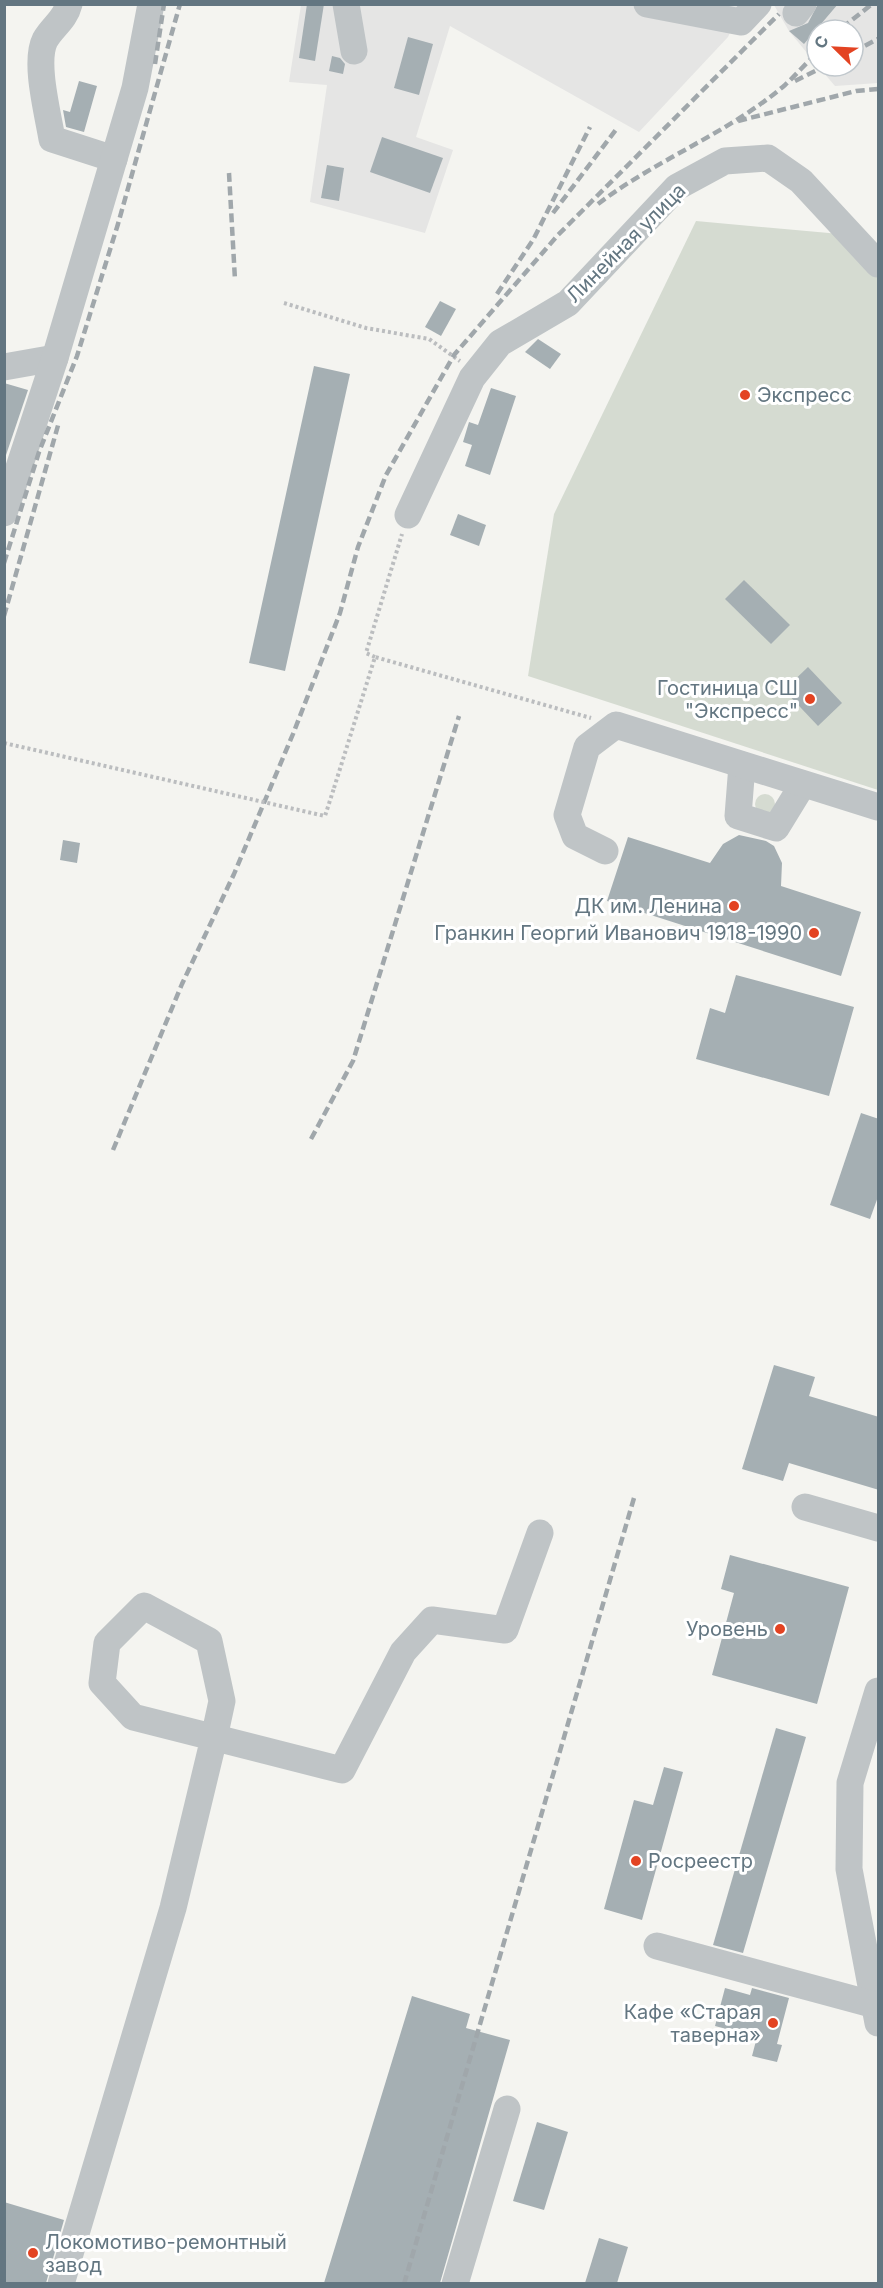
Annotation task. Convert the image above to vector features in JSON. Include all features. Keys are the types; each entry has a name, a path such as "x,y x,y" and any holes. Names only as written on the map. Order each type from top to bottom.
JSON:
{"street":[{"path":"69,4 66,16 45,40 41,69 52,139 114,159"},
{"path":"6,503 55,358 135,88 151,4"},
{"path":"346,4 354,51"},
{"path":"648,5 741,22 758,4"},
{"name":"Линейная улица","path":"408,515 472,378 500,343 567,303 677,187 725,161 768,158 801,181 879,264"},
{"path":"4,367 55,358"},
{"path":"605,852 575,836 567,815 587,747 616,725 879,807"},
{"path":"742,765 738,816 776,828 803,784"},
{"path":"805,1507 879,1528"},
{"path":"61,2283 173,1908 214,1737 222,1701 209,1641 144,1606 106,1643 102,1683 133,1717 214,1737 342,1770 403,1652 432,1620 505,1630 540,1533"},
{"path":"657,1946 877,2014 849,1869 850,1783 879,1691"},
{"path":"455,2283 507,2109"}],"path":[{"path":"284,303 366,328 429,339 454,355 472,378"},
{"path":"408,515 366,653 568,711"},
{"path":"4,743 325,816 375,657"}],"shaded area":[{"path":"301,5 743,5 728,37 639,132 450,26 416,137 453,150 425,233 310,202 327,85 289,82"},
{"path":"774,5 878,5 878,83 835,86 828,78 865,78 865,18 805,18 805,50 789,31"},
{"name":"Экспресс","path":"696,221 840,234 878,276 878,790 528,676 554,514"},
{"path":"765,794 772,797 775,804 772,811 765,814 758,811 755,804 758,797"}],"building":[{"path":"307,4 324,4 315,61 299,58"},
{"path":"818,4 838,4 826,18 811,18"},
{"path":"805,24 805,43 804,44 789,31"},
{"path":"408,37 433,44 419,95 394,88"},
{"path":"332,56 340,58 345,64 343,74 329,71"},
{"path":"79,81 97,86 84,132 66,127 63,110 70,112"},
{"path":"382,137 443,158 430,193 370,172"},
{"path":"327,165 344,168 339,201 321,198"},
{"path":"440,301 456,309 441,336 425,327"},
{"path":"538,339 561,354 550,369 525,352"},
{"path":"314,366 350,374 285,671 249,663"},
{"path":"4,383 28,390 4,461"},
{"path":"491,388 516,396 490,475 465,466 472,445 463,442 469,422 478,425"},
{"path":"458,514 486,525 479,546 450,535"},
{"path":"744,580 790,625 771,644 725,599"},
{"path":"808,667 842,703 818,726 784,690"},
{"name":"ДК им. Ленина","path":"739,835 766,841 774,846 782,863 781,886 861,912 841,976 607,901 628,837 710,863 723,844"},
{"path":"63,840 80,843 77,863 60,860"},
{"path":"736,975 854,1007 829,1096 696,1059 710,1008 725,1013"},
{"path":"861,1113 879,1119 879,1194 870,1219 830,1205"},
{"path":"774,1365 815,1377 809,1396 879,1417 879,1490 789,1463 783,1481 742,1469"},
{"path":"730,1555 849,1587 817,1704 712,1675 734,1593 721,1589"},
{"path":"776,1728 806,1737 743,1953 713,1945"},
{"path":"664,1767 683,1772 642,1920 604,1909 634,1800 653,1805"},
{"path":"725,1988 750,1995 752,1988 789,1998 777,2044 782,2045 777,2062 752,2056 757,2037 715,2026"},
{"path":"412,1996 470,2014 466,2028 510,2040 440,2283 324,2283"},
{"path":"537,2122 568,2132 544,2210 513,2201"},
{"name":"Локомотиво-ремонтный завод","path":"4,2202 64,2220 46,2283 4,2283"},
{"path":"599,2238 628,2247 617,2283 585,2283"}],"railway":[{"path":"155,64 164,4"},
{"path":"4,563 39,452 77,356 118,224 180,4"},
{"path":"854,18 872,4"},
{"path":"113,1150 182,984 234,874 293,734 340,613 358,547 386,475 454,355 558,235 779,14"},
{"path":"865,46 878,39"},
{"path":"598,204 644,173 740,118 785,85 805,65"},
{"path":"795,81 805,76"},
{"path":"738,121 856,91 878,89"},
{"path":"497,294 533,240 590,127"},
{"path":"553,213 618,127"},
{"path":"229,173 235,280"},
{"path":"4,616 59,422"},
{"path":"311,1139 353,1061 459,716"},
{"path":"404,2284 634,1498"}],"place":[{"name":"Экспресс","path":"745,395"},
{"name":"Гостиница СШ \"Экспресс\"","path":"810,699"},
{"name":"ДК им. Ленина","path":"734,906"},
{"name":"Гранкин Георгий Иванович 1918-1990","path":"814,933"},
{"name":"Уровень","path":"780,1629"},
{"name":"Росреестр","path":"636,1861"},
{"name":"Кафе «Старая таверна»","path":"773,2023"},
{"name":"Локомотиво-ремонтный завод","path":"33,2253"}]}
